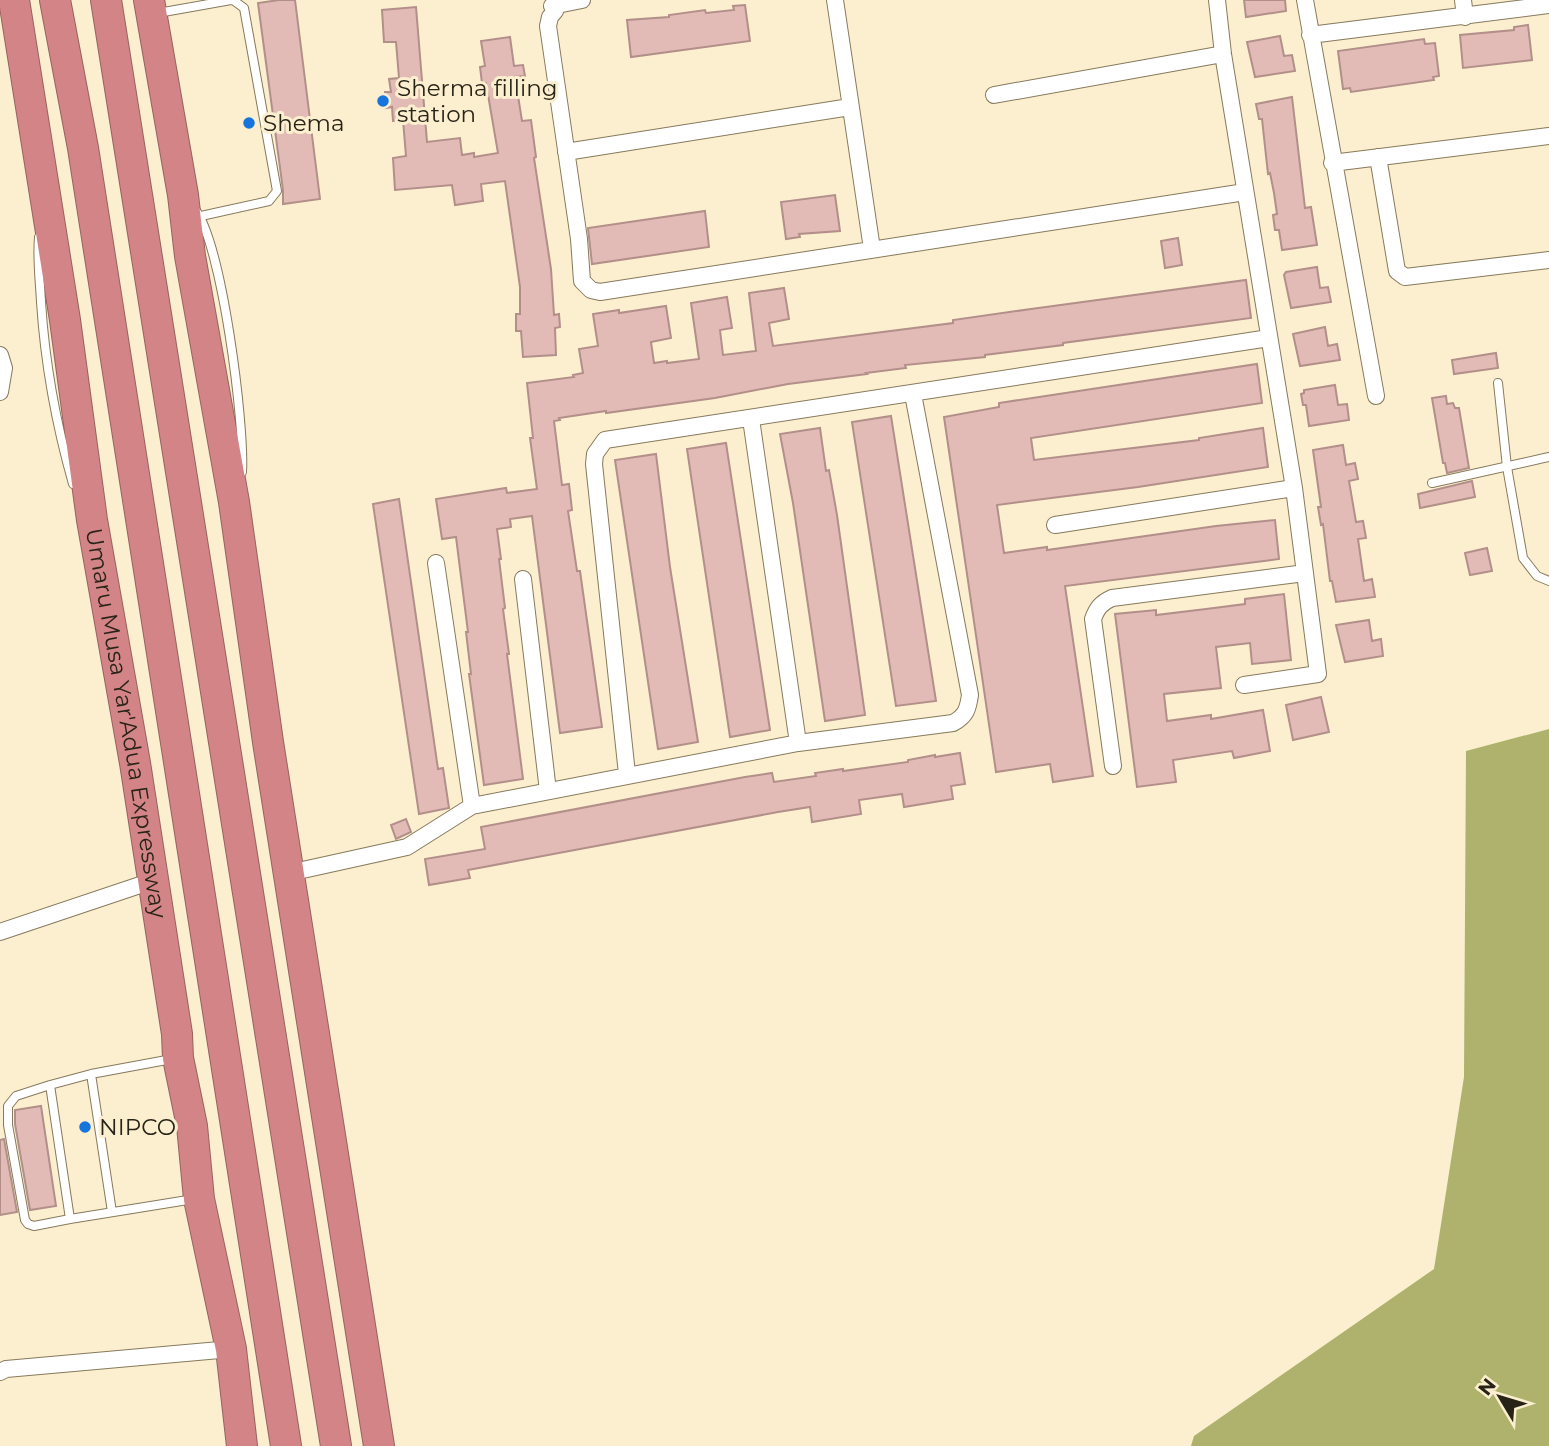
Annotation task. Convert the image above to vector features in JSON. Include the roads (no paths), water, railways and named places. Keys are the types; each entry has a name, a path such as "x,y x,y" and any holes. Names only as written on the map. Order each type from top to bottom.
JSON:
{"highway":[{"name":"Umaru Musa Yar'Adua Expressway","path":"14,0 65,320 87,510 135,763 177,1034 178,1058 192,1126 199,1199 231,1349 242,1446"},
{"path":"30,102 46,0"},
{"name":"Umaru Musa Yar'Adua Expressway","path":"55,0 83,148 286,1446"},
{"path":"106,0 337,1446"},
{"path":"118,0 162,85"},
{"path":"150,7 162,85 192,206 190,256 234,502 268,742 379,1446"}],"street":[{"path":"582,0 552,6 555,11 548,26 579,239 582,281 591,290 600,292 1245,192"},
{"path":"835,0 872,249"},
{"path":"1217,0 1223,54 1294,488 1318,674 1244,685"},
{"path":"1305,0 1332,163 1376,396"},
{"path":"1464,0 1465,18"},
{"path":"1310,35 1465,18 1549,5"},
{"path":"994,95 1223,54"},
{"path":"566,152 850,107"},
{"path":"1332,163 1549,136"},
{"path":"1378,158 1397,271 1405,277 1549,260"},
{"path":"628,774 594,464 595,454 605,440 1269,338"},
{"path":"0,355 4,368 0,392"},
{"path":"289,873 407,848 472,806 798,743 953,723 964,718 970,695 913,394"},
{"path":"751,419 798,743"},
{"path":"1055,525 1294,488"},
{"path":"436,563 472,806"},
{"path":"1113,765 1093,619 1102,603 1112,598 1305,573"},
{"path":"523,579 548,790"},
{"path":"0,932 152,881"},
{"path":"0,1372 6,1369 106,1359 231,1349"}],"lane":[{"path":"150,7 232,0 244,8 277,191 269,201 192,206"},
{"path":"46,208 40,226 38,254 43,331 58,425 76,492"},
{"path":"1498,383 1507,467 1522,558 1537,576 1549,581"},
{"path":"1433,484 1549,457"},
{"path":"178,1058 91,1074 16,1096 8,1106 8,1125 25,1220 28,1224 34,1226 199,1199"},
{"path":"91,1074 112,1212"},
{"path":"50,1085 70,1219"}],"place":[{"name":"Sherma filling station","path":"383,101"},
{"name":"Shema","path":"249,123"},
{"name":"NIPCO","path":"85,1127"}]}
